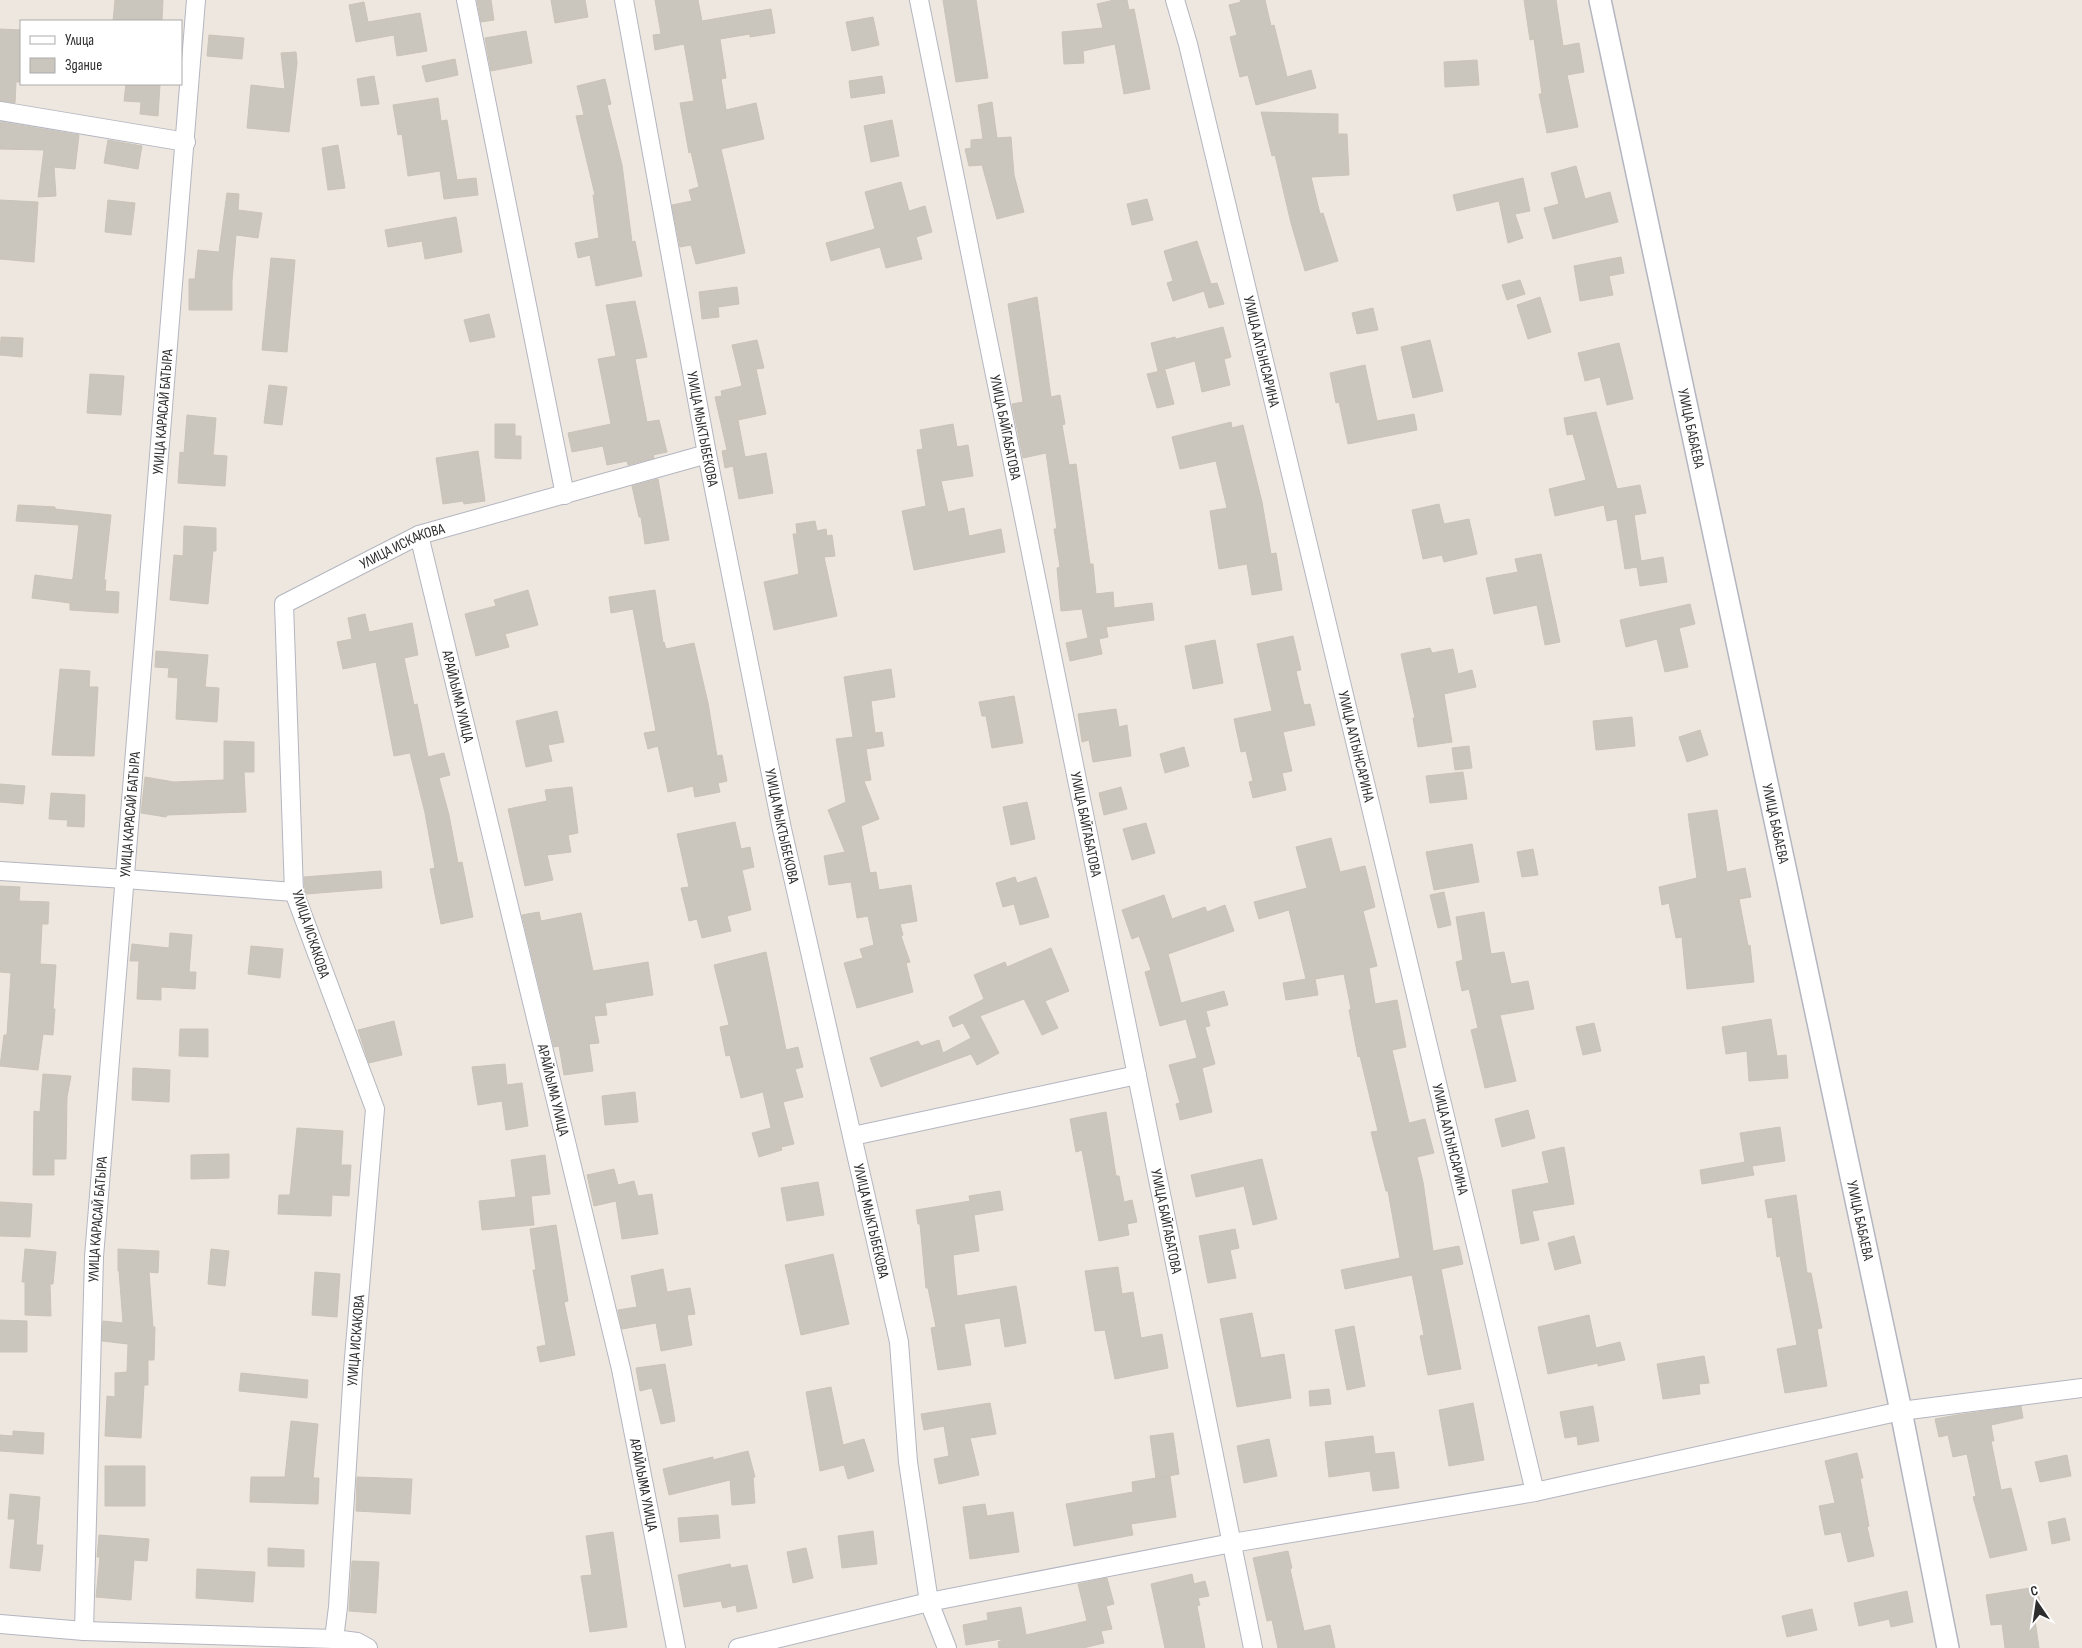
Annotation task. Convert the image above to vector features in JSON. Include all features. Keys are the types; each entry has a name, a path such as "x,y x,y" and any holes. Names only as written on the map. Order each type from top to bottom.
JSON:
{"street":[{"name":"УЛИЦА КАРАСАЙ БАТЫРА","path":"84,1630 94,1257 186,142 196,0"},
{"path":"466,0 565,494"},
{"name":"УЛИЦА МЫКТЫБЕКОВА","path":"624,0 707,454 782,829 900,1342 908,1462 929,1602 947,1648"},
{"name":"УЛИЦА БАЙГАБАТОВА","path":"919,0 1253,1648"},
{"name":"УЛИЦА АЛТЫНСАРИНА","path":"1175,0 1190,54 1535,1492"},
{"name":"УЛИЦА БАБАЕВА","path":"1600,0 1901,1411 1948,1648"},
{"path":"0,111 186,142"},
{"name":"УЛИЦА ИСКАКОВА","path":"334,1639 338,1607 353,1370 375,1109 328,988 294,892 284,604 419,535 707,454"},
{"name":"АРАЙЛЫМА УЛИЦА","path":"419,535 621,1368 676,1648"},
{"path":"0,871 125,878 294,892"},
{"path":"853,1136 1137,1075"},
{"path":"738,1648 929,1602 1232,1542 1535,1492 1901,1411 2082,1388"},
{"path":"0,1624 84,1630 334,1639 357,1642 368,1648"}],"building":[{"path":"115,0 163,0 162,20 113,20"},
{"path":"477,0 491,0 494,20 481,22"},
{"path":"551,0 585,0 588,17 555,23"},
{"path":"655,0 698,0 702,21 771,9 775,33 750,37 750,34 720,39 726,78 721,79 726,110 756,103 764,139 721,149 745,253 696,264 691,245 680,247 672,205 692,201 689,190 699,187 691,152 689,153 680,103 694,101 684,44 655,50 653,35 661,34"},
{"path":"943,0 976,0 988,78 956,82"},
{"path":"1114,0 1127,0 1129,10 1134,9 1150,89 1124,94 1115,44 1083,51 1084,63 1064,64 1062,32 1103,28 1097,4"},
{"path":"1240,0 1265,0 1271,26 1274,25 1287,77 1311,70 1316,88 1256,105 1248,75 1240,77 1230,37 1237,35 1229,5 1241,2"},
{"path":"1524,0 1556,0 1563,46 1579,43 1584,72 1567,75 1578,127 1547,133 1539,94 1542,94 1534,39 1530,40"},
{"path":"364,2 368,22 420,13 427,51 397,56 394,35 356,42 349,5"},
{"path":"873,17 879,45 852,51 846,22"},
{"path":"0,29 20,30 20,82 16,82 15,103 0,101"},
{"path":"526,31 532,63 491,71 485,38"},
{"path":"209,35 244,38 242,59 207,56"},
{"path":"296,52 297,63 289,132 247,128 251,85 285,89 281,53"},
{"path":"455,59 458,75 426,82 422,66"},
{"path":"1477,60 1479,85 1445,87 1444,62"},
{"path":"374,76 379,104 361,106 357,79"},
{"path":"882,76 885,93 851,98 849,81"},
{"path":"605,79 611,104 607,105 622,165 632,242 635,241 642,276 596,286 590,255 578,258 575,243 599,238 593,195 595,195 576,116 584,115 577,86"},
{"path":"126,85 160,85 158,116 140,114 141,102 124,101"},
{"path":"438,98 441,121 447,120 457,180 476,178 478,195 444,199 440,171 408,176 402,134 398,135 393,105"},
{"path":"992,102 997,138 1011,137 1014,175 1024,212 997,219 982,165 969,166 965,149 971,148 971,140 983,139 978,105"},
{"path":"1261,112 1338,114 1338,134 1347,134 1349,175 1311,177 1320,214 1323,213 1338,261 1305,271 1291,223 1275,155 1272,156"},
{"path":"892,120 899,156 871,162 864,126"},
{"path":"0,122 79,135 75,169 54,167 56,196 38,197 44,150 0,149"},
{"path":"108,140 142,146 138,169 104,163"},
{"path":"338,145 345,188 328,190 322,148"},
{"path":"1576,166 1585,199 1610,192 1618,222 1553,239 1544,208 1559,204 1551,173"},
{"path":"1523,178 1530,211 1515,214 1523,238 1508,243 1499,201 1457,211 1453,195"},
{"path":"901,182 909,211 925,206 932,232 916,237 922,259 886,268 880,247 831,261 826,243 875,229 865,192"},
{"path":"227,193 239,194 238,210 262,213 258,238 236,235 232,281 232,310 189,310 189,279 195,279 198,250 219,252"},
{"path":"1147,199 1153,220 1132,225 1127,204"},
{"path":"0,200 38,202 34,262 0,259"},
{"path":"108,200 135,203 131,235 105,232"},
{"path":"456,217 462,252 425,259 422,241 388,247 385,230"},
{"path":"1197,241 1211,284 1217,283 1224,304 1209,308 1204,291 1173,301 1167,283 1173,281 1164,251"},
{"path":"1621,257 1624,273 1609,276 1613,295 1580,301 1574,266"},
{"path":"271,258 295,260 287,352 262,350"},
{"path":"1520,280 1525,294 1507,300 1502,285"},
{"path":"737,287 739,304 718,307 719,317 702,319 699,292"},
{"path":"1037,297 1051,397 1060,395 1065,424 1062,425 1069,465 1076,464 1090,564 1093,564 1096,594 1113,592 1114,608 1152,603 1154,620 1106,627 1108,637 1099,639 1102,654 1070,661 1066,643 1088,638 1082,609 1061,611 1057,568 1060,567 1054,529 1057,529 1046,453 1023,458 1012,404 1023,402 1008,304"},
{"path":"1540,297 1551,332 1528,339 1517,305"},
{"path":"635,301 647,357 635,359 647,422 659,420 667,452 653,455 654,458 628,465 627,461 607,465 603,446 572,452 568,433 611,424 598,359 616,356 606,305"},
{"path":"1373,308 1378,330 1357,334 1352,313"},
{"path":"489,314 495,337 470,342 464,320"},
{"path":"1223,327 1231,357 1224,359 1230,385 1202,392 1195,361 1158,371 1151,343 1175,337 1176,339"},
{"path":"1,337 23,338 22,357 0,355"},
{"path":"757,340 764,368 756,369 766,414 738,420 745,457 766,453 773,493 739,499 733,466 725,468 722,451 727,450 715,397 722,396 721,391 742,386 732,345"},
{"path":"1430,340 1443,391 1413,398 1401,347"},
{"path":"1619,343 1633,399 1607,405 1600,377 1585,381 1578,353"},
{"path":"1365,365 1377,421 1414,414 1417,430 1348,444 1339,402 1336,403 1330,373"},
{"path":"1165,370 1174,404 1157,408 1147,374"},
{"path":"90,374 124,376 121,415 87,413"},
{"path":"269,385 287,387 282,425 264,423"},
{"path":"1596,412 1617,489 1640,485 1646,513 1634,515 1641,561 1663,557 1667,582 1640,586 1637,567 1625,569 1617,519 1607,521 1604,505 1555,516 1549,489 1586,480 1573,434 1567,435 1564,418"},
{"path":"187,415 216,418 213,455 227,456 225,486 178,483 180,452 184,453"},
{"path":"1231,422 1232,428 1243,425 1262,502 1271,554 1276,553 1282,590 1252,595 1247,564 1219,569 1210,511 1227,508 1216,461 1180,469 1172,437"},
{"path":"495,424 515,424 515,436 521,436 521,459 495,458"},
{"path":"953,424 957,447 968,445 973,476 941,481 948,512 964,508 969,536 1001,529 1005,552 914,570 902,511 926,506 917,450 923,449 920,430"},
{"path":"478,451 485,501 464,504 463,501 443,504 436,458"},
{"path":"658,479 669,540 645,544 641,517 639,517 632,486"},
{"path":"1439,504 1444,524 1469,519 1477,554 1444,562 1442,555 1423,559 1412,510"},
{"path":"18,505 55,507 55,509 111,515 104,580 106,580 105,591 119,592 118,613 70,610 70,603 32,598 35,575 72,580 79,525 16,521"},
{"path":"815,521 817,531 826,529 827,536 832,535 835,556 824,557 837,616 774,630 764,582 799,574 793,534 797,534 796,524"},
{"path":"184,526 216,528 216,551 213,551 208,604 170,600 174,555 183,556"},
{"path":"1541,554 1560,642 1545,645 1537,605 1494,614 1486,578 1518,572 1515,559"},
{"path":"528,590 538,625 505,634 509,647 476,656 465,614 496,606 494,600"},
{"path":"655,590 663,643 666,649 694,643 708,703 717,756 722,755 727,781 718,783 720,792 695,797 693,786 668,792 658,746 648,749 644,733 656,731 633,609 611,613 609,597"},
{"path":"1690,604 1695,624 1679,628 1688,667 1665,672 1657,639 1626,647 1620,620"},
{"path":"365,614 369,632 412,623 418,655 404,658 414,705 417,704 428,757 444,753 450,775 439,778 449,815 458,863 462,862 473,917 441,924 430,869 435,868 425,813 410,753 394,756 376,662 343,669 337,642 352,639 348,618"},
{"path":"1293,636 1301,670 1296,671 1304,705 1310,704 1315,725 1283,732 1292,771 1282,773 1286,790 1253,798 1249,782 1253,781 1246,751 1241,752 1234,719 1272,711 1257,644"},
{"path":"1215,640 1223,683 1193,689 1185,646"},
{"path":"1430,648 1432,653 1453,649 1458,674 1472,670 1476,687 1444,694 1452,742 1418,747 1413,718 1415,718 1401,654"},
{"path":"156,651 208,655 205,687 219,688 217,722 176,719 178,678 168,677 169,668 155,667"},
{"path":"60,669 90,671 89,687 98,687 94,756 52,755"},
{"path":"891,669 895,697 871,701 875,733 882,732 884,746 866,749 871,780 864,781 879,819 861,826 870,873 876,872 879,890 911,885 917,921 900,924 903,935 901,936 910,962 906,963 913,992 857,1008 844,963 863,958 860,949 874,945 868,916 857,918 851,882 829,885 824,856 845,852 828,810 846,802 836,739 853,737 844,677"},
{"path":"1014,696 1023,743 992,748 986,716 982,716 979,702"},
{"path":"1116,709 1119,727 1127,725 1131,756 1093,762 1089,740 1082,742 1078,714"},
{"path":"557,711 564,742 548,745 552,761 526,767 516,721"},
{"path":"1632,717 1635,746 1596,750 1593,721"},
{"path":"1700,730 1708,755 1687,762 1679,737"},
{"path":"224,741 254,742 254,772 244,772 246,812 167,815 166,817 141,813 145,777 174,782 224,780"},
{"path":"1469,746 1472,768 1455,770 1452,748"},
{"path":"1184,747 1189,766 1165,773 1160,754"},
{"path":"1463,772 1467,799 1430,803 1426,776"},
{"path":"0,784 25,786 23,804 0,802"},
{"path":"572,787 578,833 568,835 571,852 547,855 553,880 525,886 508,809 547,801 545,790"},
{"path":"1121,787 1127,809 1104,815 1099,793"},
{"path":"51,793 85,795 84,827 67,826 68,820 49,819"},
{"path":"1027,802 1035,839 1011,845 1003,807"},
{"path":"1717,810 1727,872 1745,868 1751,897 1739,899 1748,946 1750,945 1754,982 1687,989 1682,937 1676,938 1669,903 1662,905 1659,887 1697,878 1688,814"},
{"path":"735,822 741,849 750,847 754,867 742,870 751,910 727,916 731,931 702,938 697,919 689,921 681,888 689,887 677,834"},
{"path":"1146,823 1155,853 1132,860 1123,829"},
{"path":"1331,838 1340,872 1365,866 1369,882 1375,907 1363,911 1377,966 1369,968 1375,1004 1397,1000 1406,1047 1392,1050 1409,1123 1425,1119 1434,1153 1417,1157 1423,1182 1433,1251 1459,1246 1463,1264 1441,1269 1461,1369 1428,1375 1420,1336 1424,1335 1412,1275 1345,1289 1341,1270 1400,1258 1388,1191 1386,1191 1371,1132 1378,1131 1360,1056 1358,1057 1344,974 1315,979 1318,995 1286,1000 1283,983 1306,979 1289,910 1259,919 1254,902 1307,888 1296,847"},
{"path":"1472,844 1479,882 1434,890 1426,852"},
{"path":"1533,849 1538,875 1522,877 1517,852"},
{"path":"381,871 382,888 306,894 304,877"},
{"path":"1015,877 1017,883 1036,877 1049,917 1020,925 1014,904 1003,907 996,883"},
{"path":"0,886 20,887 19,901 49,902 48,924 42,924 40,964 56,965 53,1009 55,1009 53,1035 43,1034 38,1070 0,1066 4,1035 7,1035 11,973 0,972"},
{"path":"1444,892 1451,925 1438,928 1430,895"},
{"path":"1164,895 1172,919 1205,907 1207,912 1225,905 1234,931 1168,954 1181,1003 1224,991 1228,1005 1206,1011 1210,1026 1205,1027 1215,1064 1202,1068 1212,1112 1180,1120 1176,1104 1180,1103 1169,1065 1197,1058 1186,1019 1160,1026 1145,972 1151,970 1139,936 1132,939 1122,910"},
{"path":"539,912 541,921 581,913 593,971 648,962 653,995 605,1003 607,1015 594,1016 599,1043 589,1044 593,1071 564,1075 559,1046 554,1047 522,915"},
{"path":"1484,912 1491,954 1504,952 1511,984 1528,981 1534,1009 1500,1015 1516,1081 1485,1088 1471,1030 1478,1028 1469,989 1462,991 1456,962 1463,960 1456,917"},
{"path":"170,933 192,935 189,972 196,972 195,989 161,987 161,1000 137,999 139,961 130,961 132,944 169,948"},
{"path":"251,946 283,949 280,978 248,974"},
{"path":"1051,948 1069,991 1045,1001 1058,1028 1042,1035 1024,999 980,1016 999,1053 977,1065 971,1054 881,1087 870,1058 918,1041 921,1046 939,1040 943,1053 971,1038 963,1023 953,1027 949,1017 984,999 974,975 1005,962 1007,967"},
{"path":"766,952 786,1050 798,1047 803,1067 795,1069 803,1097 783,1102 794,1144 781,1147 782,1150 759,1157 752,1133 771,1128 763,1092 741,1098 730,1055 726,1056 720,1027 729,1025 714,965"},
{"path":"1771,1019 1777,1056 1786,1055 1788,1078 1749,1081 1747,1051 1726,1054 1722,1027"},
{"path":"394,1021 402,1055 369,1063 358,1030"},
{"path":"1594,1023 1601,1051 1583,1055 1576,1027"},
{"path":"180,1029 208,1029 208,1057 179,1056"},
{"path":"505,1064 507,1085 522,1083 528,1126 506,1130 502,1101 478,1105 472,1067"},
{"path":"133,1068 170,1070 169,1102 132,1100"},
{"path":"43,1074 71,1076 67,1097 66,1159 54,1159 54,1175 33,1175 34,1111 40,1112"},
{"path":"635,1092 638,1122 605,1125 602,1096"},
{"path":"1528,1110 1535,1138 1502,1147 1495,1119"},
{"path":"1106,1112 1116,1176 1119,1176 1124,1202 1132,1200 1137,1222 1127,1224 1129,1235 1099,1241 1082,1150 1076,1152 1070,1119"},
{"path":"1780,1127 1785,1161 1752,1166 1754,1175 1702,1184 1700,1170 1745,1162 1740,1133"},
{"path":"297,1128 343,1131 341,1165 351,1165 349,1196 332,1195 331,1216 278,1214 279,1195 290,1195"},
{"path":"1564,1147 1574,1204 1532,1211 1539,1240 1521,1244 1512,1190 1549,1183 1542,1152"},
{"path":"229,1154 229,1178 191,1179 191,1155"},
{"path":"545,1155 550,1194 531,1196 534,1225 482,1230 479,1201 516,1197 511,1160"},
{"path":"1262,1159 1277,1219 1253,1225 1244,1186 1196,1197 1191,1175"},
{"path":"614,1169 618,1185 634,1181 638,1196 652,1194 658,1234 622,1239 616,1201 594,1206 587,1175"},
{"path":"818,1182 824,1215 787,1221 781,1188"},
{"path":"1000,1191 1003,1210 974,1215 979,1251 953,1255 957,1296 1016,1286 1026,1343 1005,1347 1000,1318 964,1324 971,1365 938,1370 931,1328 936,1327 928,1288 926,1288 920,1224 918,1224 916,1210 970,1201 969,1196"},
{"path":"1796,1195 1807,1273 1811,1273 1822,1328 1817,1329 1827,1386 1785,1393 1777,1349 1797,1345 1780,1256 1777,1257 1772,1217 1768,1218 1765,1200"},
{"path":"0,1202 32,1204 30,1237 0,1236"},
{"path":"556,1225 568,1301 564,1302 575,1355 540,1362 537,1347 546,1345 533,1270 536,1270 530,1229"},
{"path":"1235,1229 1239,1248 1230,1250 1236,1278 1208,1283 1199,1236"},
{"path":"1574,1236 1581,1263 1555,1270 1548,1243"},
{"path":"25,1249 56,1252 53,1284 50,1284 51,1316 25,1315 25,1282 22,1282"},
{"path":"118,1249 159,1251 158,1273 149,1272 153,1327 155,1327 154,1360 148,1360 148,1385 144,1385 141,1438 105,1436 107,1396 115,1397 115,1373 127,1372 128,1344 102,1341 103,1321 123,1323"},
{"path":"211,1249 229,1251 225,1286 208,1284"},
{"path":"833,1254 849,1324 801,1335 785,1265"},
{"path":"1118,1267 1122,1294 1133,1292 1141,1338 1162,1334 1168,1368 1115,1379 1105,1330 1095,1331 1085,1271"},
{"path":"663,1269 667,1292 690,1288 695,1314 687,1315 692,1345 661,1351 656,1323 622,1329 618,1310 637,1307 631,1276"},
{"path":"315,1272 340,1274 337,1317 312,1315"},
{"path":"1252,1313 1261,1358 1284,1354 1291,1398 1237,1407 1220,1319"},
{"path":"1589,1315 1596,1348 1620,1342 1625,1360 1598,1366 1598,1363 1548,1374 1538,1327"},
{"path":"0,1320 27,1321 27,1352 0,1352"},
{"path":"1354,1326 1365,1386 1347,1390 1335,1330"},
{"path":"1704,1356 1709,1383 1699,1384 1700,1394 1663,1399 1657,1364"},
{"path":"665,1364 675,1421 661,1424 652,1388 640,1391 636,1368"},
{"path":"241,1373 308,1380 307,1398 239,1391"},
{"path":"831,1387 843,1445 864,1439 874,1471 848,1479 844,1465 820,1471 806,1392"},
{"path":"1329,1389 1331,1404 1310,1406 1309,1391"},
{"path":"990,1403 996,1434 970,1438 979,1475 939,1484 934,1459 949,1456 944,1426 924,1430 921,1414"},
{"path":"1473,1403 1484,1460 1449,1466 1439,1410"},
{"path":"1593,1406 1599,1441 1578,1445 1577,1436 1565,1438 1560,1412"},
{"path":"2021,1406 2023,1418 1991,1425 1994,1441 1991,1441 2001,1490 2011,1488 2027,1550 1990,1558 1973,1497 1976,1496 1967,1454 1953,1457 1948,1435 1939,1437 1935,1419"},
{"path":"291,1421 318,1424 313,1478 319,1478 318,1504 250,1502 251,1477 285,1477"},
{"path":"13,1431 44,1433 43,1454 0,1451 0,1435 13,1436"},
{"path":"1173,1433 1179,1474 1158,1478 1170,1476 1176,1517 1131,1524 1133,1535 1074,1546 1066,1504 1133,1492 1132,1482 1156,1478 1150,1436"},
{"path":"1373,1436 1375,1454 1394,1452 1399,1488 1373,1491 1370,1471 1329,1477 1325,1442"},
{"path":"1269,1439 1277,1476 1244,1483 1237,1446"},
{"path":"748,1451 755,1477 753,1477 755,1503 732,1505 730,1480 669,1495 663,1469 713,1457 713,1460"},
{"path":"1857,1453 1863,1478 1860,1478 1869,1526 1867,1527 1874,1556 1848,1562 1841,1532 1825,1535 1819,1506 1835,1503 1825,1461"},
{"path":"2067,1455 2071,1476 2040,1482 2035,1462"},
{"path":"105,1466 145,1466 145,1506 105,1506"},
{"path":"357,1477 412,1479 410,1514 356,1511"},
{"path":"10,1494 40,1497 36,1545 43,1545 40,1571 10,1568 15,1519 8,1519"},
{"path":"985,1504 987,1516 1013,1512 1019,1552 970,1559 963,1507"},
{"path":"718,1515 720,1538 680,1542 678,1518"},
{"path":"2065,1518 2070,1540 2052,1544 2048,1522"},
{"path":"873,1531 877,1564 842,1568 838,1536"},
{"path":"613,1532 627,1627 590,1632 581,1576 592,1575 586,1536"},
{"path":"99,1535 149,1539 147,1561 134,1560 131,1600 96,1597 100,1557 97,1557"},
{"path":"268,1548 304,1550 304,1567 268,1566"},
{"path":"806,1548 813,1578 793,1583 787,1552"},
{"path":"1288,1551 1292,1568 1290,1569 1304,1631 1330,1625 1335,1648 1278,1648 1272,1620 1267,1621 1253,1558"},
{"path":"352,1561 379,1562 376,1613 349,1611"},
{"path":"730,1564 731,1568 747,1565 757,1608 737,1612 736,1605 723,1608 721,1601 684,1607 678,1575"},
{"path":"197,1569 255,1572 253,1602 196,1598"},
{"path":"1192,1574 1194,1584 1205,1581 1209,1596 1198,1598 1200,1605 1197,1606 1205,1648 1165,1648 1151,1584"},
{"path":"1107,1578 1114,1604 1106,1606 1112,1629 1101,1631 1104,1643 1083,1648 999,1648 998,1642 1001,1639 966,1645 963,1625 988,1620 987,1613 1021,1607 1026,1635 1087,1621 1078,1584"},
{"path":"2036,1587 2041,1605 2033,1606 2039,1648 2005,1648 2002,1624 1991,1625 1986,1595"},
{"path":"1907,1591 1913,1622 1891,1627 1889,1619 1859,1626 1854,1603"},
{"path":"1812,1609 1817,1630 1787,1637 1782,1616"}]}
